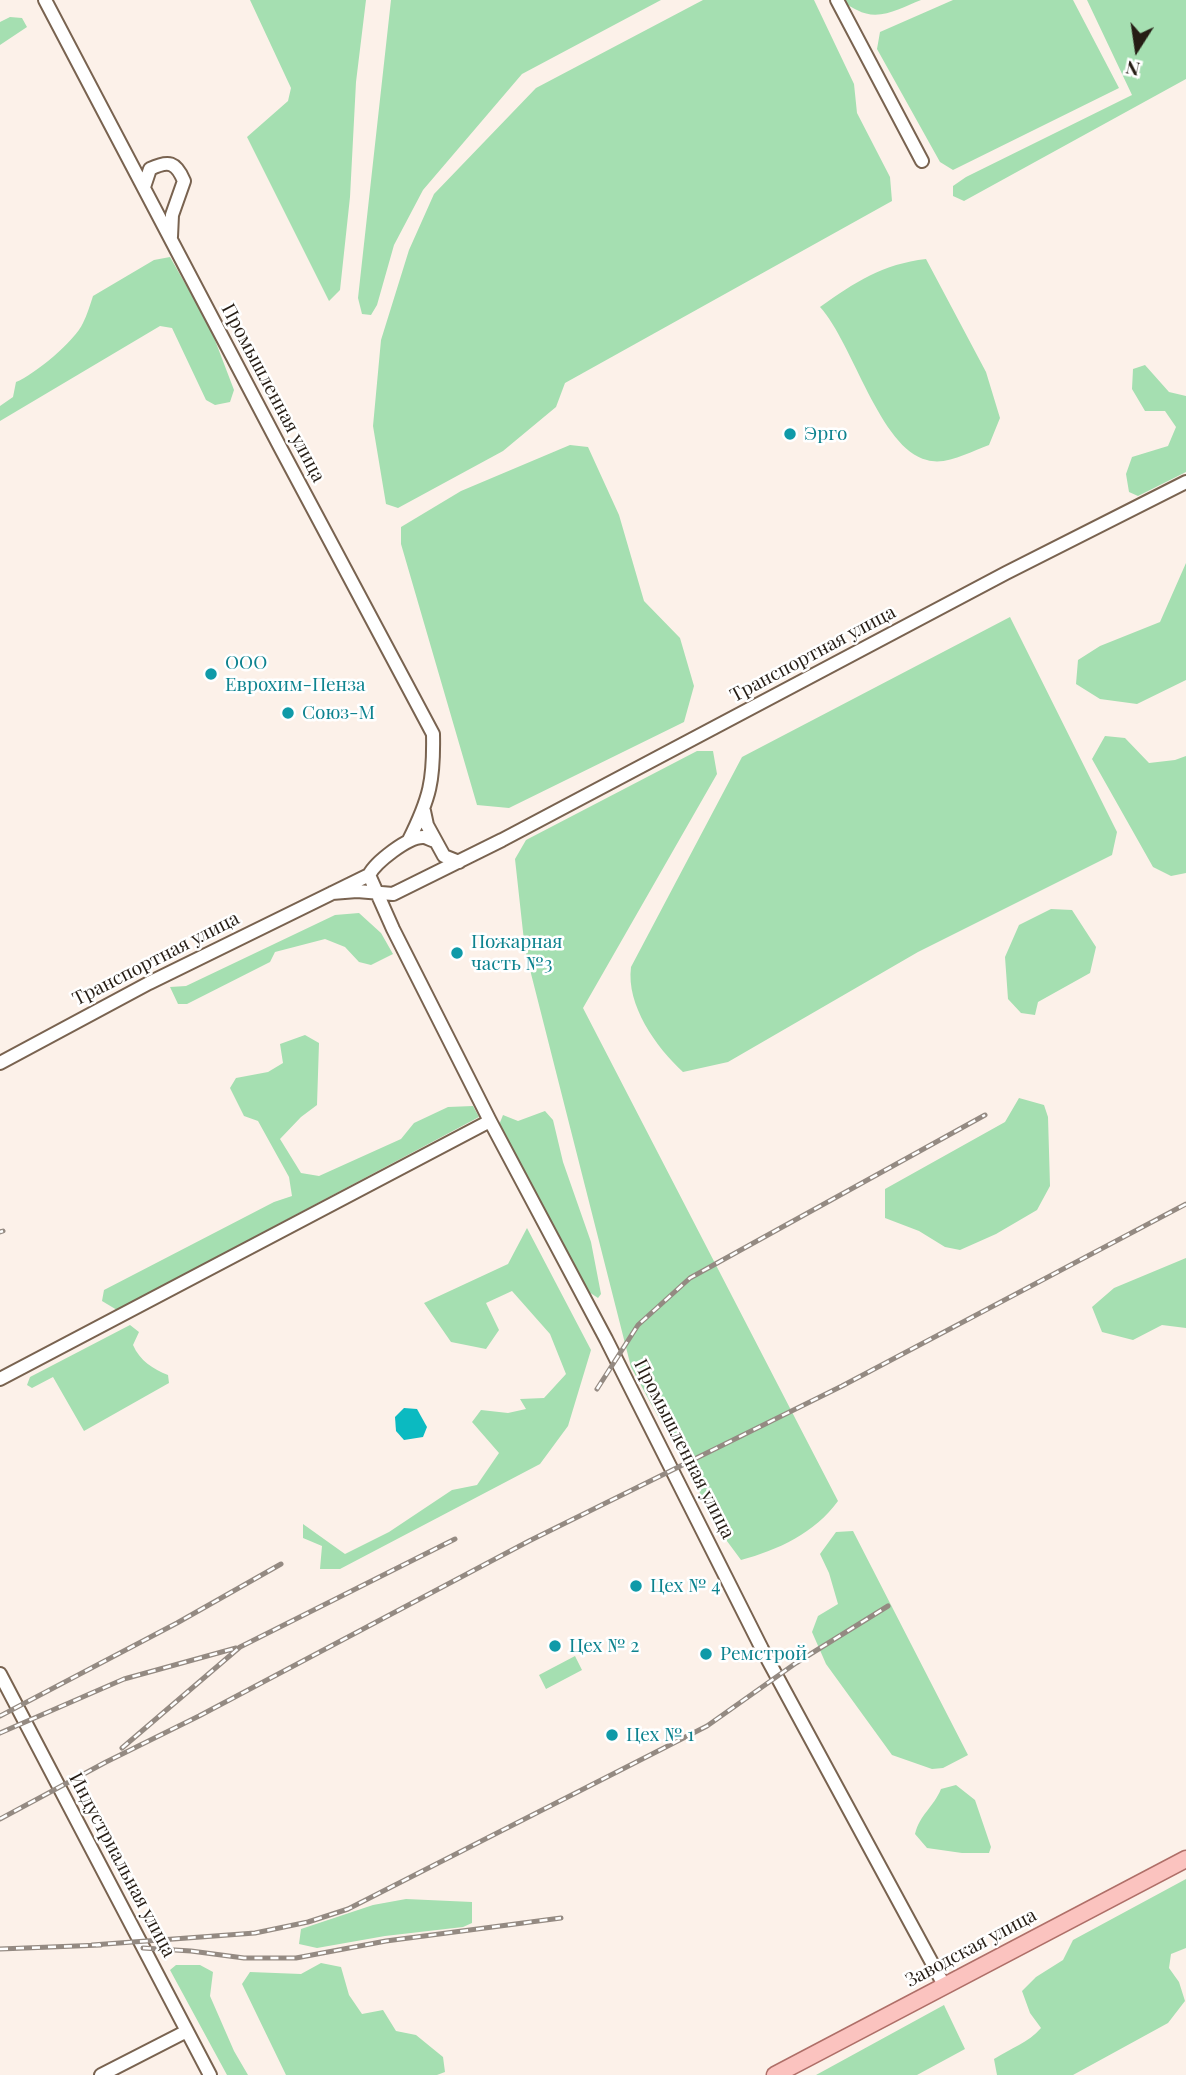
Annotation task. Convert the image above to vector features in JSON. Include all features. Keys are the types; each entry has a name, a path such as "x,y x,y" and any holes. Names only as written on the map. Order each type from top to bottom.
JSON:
{"main road":[{"name":"Заводская улица","path":"775,2075 1186,1859"}],"street":[{"name":"Промышленная улица","path":"46,0 433,734 433,775 424,810 409,840"},
{"path":"838,0 922,161"},
{"path":"144,187 150,169 162,163 179,168 184,181 172,215 171,240"},
{"name":"Транспортная улица","path":"393,894 459,862 1006,573 1186,482"},
{"path":"424,810 427,825 443,856 459,862"},
{"path":"369,876 373,867 409,840 423,837 435,841"},
{"path":"439,872 443,856"},
{"name":"Промышленная улица","path":"369,876 490,1121 606,1339 772,1667 944,1985"},
{"name":"Транспортная улица","path":"0,1063 149,983 369,876"},
{"path":"332,893 357,891 393,894 390,908 393,929"},
{"path":"0,1379 490,1121"},
{"name":"Индустриальная улица","path":"0,1674 210,2075"},
{"path":"101,2075 187,2031"}],"green space":[{"path":"250,0 366,0 356,82 350,197 340,290 329,301 247,137 288,101 291,88"},
{"path":"391,0 661,0 522,74 423,190 394,245 377,305 371,315 362,314 358,298"},
{"path":"703,0 814,0 854,84 857,113 890,177 892,201 565,383 556,407 503,451 398,508 386,504 373,426 381,340 409,250 434,194 536,88"},
{"path":"845,0 921,0 873,15 853,8"},
{"path":"953,0 1073,0 1119,88 953,170 940,162 877,49 880,32"},
{"path":"1087,0 1186,0 1186,79 964,201 953,196 953,186 966,177 1132,95"},
{"path":"10,17 22,18 27,27 0,45 0,22"},
{"path":"170,257 210,327 234,390 230,402 215,405 206,400 172,328 160,326 0,421 0,406 13,397 16,382 43,365 72,339 83,323 93,296 154,260"},
{"path":"926,259 986,372 1000,418 989,445 943,461 927,460 910,452 895,437 868,393 832,323 820,307 883,270"},
{"path":"1145,365 1169,392 1186,396 1186,472 1138,496 1129,492 1126,474 1132,457 1168,446 1176,427 1165,411 1145,411 1132,389 1133,369"},
{"path":"570,445 588,447 619,515 644,601 680,638 694,686 684,722 509,808 477,805 401,544 401,527 461,491"},
{"path":"1186,563 1186,680 1137,704 1100,699 1076,684 1078,660 1100,646 1160,622"},
{"path":"1010,617 1117,832 1112,855 918,952 728,1062 683,1072 653,1038 638,1010 633,996 631,967 742,757"},
{"path":"1105,736 1125,738 1149,763 1186,756 1186,873 1171,876 1153,867 1092,759"},
{"path":"697,751 713,751 717,774 583,1008 838,1501 818,1522 795,1539 741,1560 724,1537 631,1367 525,950 515,859 526,840"},
{"path":"1051,909 1072,910 1096,947 1090,973 1038,1002 1035,1015 1021,1013 1008,999 1005,957 1019,925"},
{"path":"359,913 381,933 393,954 371,965 359,962 345,947 325,939 275,952 270,962 187,1004 178,1004 170,987 186,986 335,915"},
{"path":"305,1035 319,1043 317,1105 280,1139 301,1173 319,1176 401,1139 414,1123 448,1107 473,1106 479,1117 117,1310 102,1301 104,1290 274,1202 292,1196 289,1177 258,1121 244,1116 230,1088 236,1078 268,1072 283,1063 280,1044"},
{"path":"1019,1098 1044,1105 1048,1117 1050,1186 1037,1210 996,1234 960,1250 945,1247 919,1231 885,1218 885,1189 1005,1122"},
{"path":"545,1111 553,1120 563,1162 591,1242 601,1294 598,1298 589,1292 499,1125 503,1115 518,1121"},
{"path":"527,1228 591,1350 568,1426 540,1464 340,1569 320,1569 322,1546 303,1538 303,1524 345,1554 389,1532 452,1490 477,1485 499,1453 472,1422 481,1410 508,1413 526,1409 520,1399 544,1398 566,1374 550,1334 512,1291 486,1303 499,1330 486,1349 451,1342 424,1303 508,1264"},
{"path":"1186,1258 1186,1328 1162,1325 1133,1340 1102,1332 1092,1307 1114,1288"},
{"path":"130,1325 139,1332 133,1345 139,1356 168,1375 169,1383 84,1431 53,1377 32,1388 27,1385 30,1377"},
{"path":"853,1531 968,1755 943,1768 932,1769 892,1755 826,1664 812,1632 818,1616 838,1604 820,1554 836,1532"},
{"path":"575,1656 582,1670 546,1689 539,1675"},
{"path":"956,1785 975,1800 991,1847 989,1853 962,1853 927,1848 915,1834 920,1821 941,1789"},
{"path":"1186,1879 1186,1948 1171,1954 1169,1968 1179,1982 1185,2001 1168,2023 1073,2075 997,2075 994,2059 1041,2028 1030,2013 1022,1991 1036,1977 1063,1960 1073,1940"},
{"path":"406,1899 472,1902 472,1923 463,1927 385,1936 317,1948 299,1944 301,1929 373,1905"},
{"path":"321,1963 341,1967 349,1995 362,2014 383,2010 396,2031 416,2035 443,2057 445,2072 437,2075 286,2075 242,1984 250,1972 301,1974"},
{"path":"176,1965 200,1965 213,1972 210,1996 234,2051 248,2075 227,2075 170,1970"},
{"path":"944,2005 965,2049 917,2075 816,2075"}],"water":[{"path":"404,1408 417,1409 427,1427 423,1437 404,1440 396,1431 395,1417"}],"railway":[{"path":"597,1389 638,1325 690,1278 985,1115"},
{"path":"0,1819 529,1541 842,1386 1186,1204"},
{"path":"122,1748 240,1647 455,1539"},
{"path":"0,1716 177,1623 281,1564"},
{"path":"92,1945 255,1933 308,1922 348,1909 707,1726 796,1663 888,1606"},
{"path":"0,1733 124,1679 236,1648"},
{"path":"143,1948 244,1958 296,1958 386,1941 561,1918"},
{"path":"0,1949 101,1945"}],"place":[{"name":"Эрго","path":"790,434"},
{"name":"ООО Еврохим-Пенза","path":"211,674"},
{"name":"Союз-М","path":"288,713"},
{"name":"Пожарная часть №3","path":"457,953"},
{"name":"Цех № 4","path":"636,1586"},
{"name":"Цех № 2","path":"555,1646"},
{"name":"Ремстрой","path":"706,1654"},
{"name":"Цех № 1","path":"612,1735"}]}
